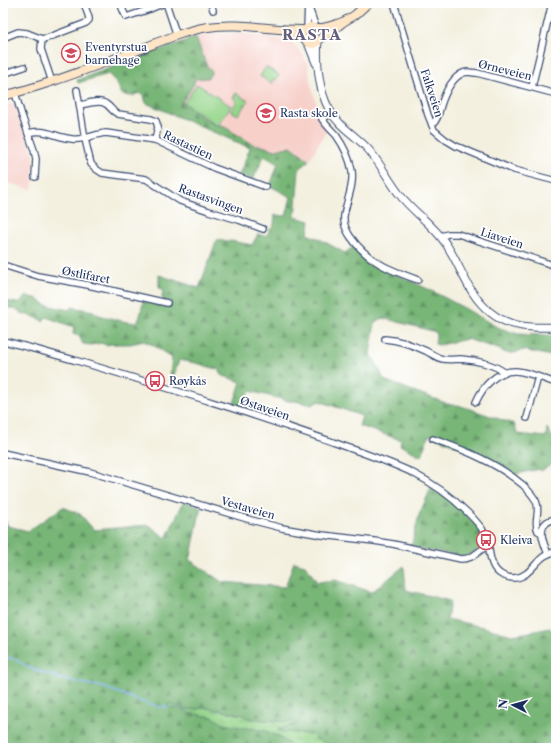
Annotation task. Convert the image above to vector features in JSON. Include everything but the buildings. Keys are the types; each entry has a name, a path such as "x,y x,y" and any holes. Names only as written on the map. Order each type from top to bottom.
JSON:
{"main road":[{"path":"3,96 52,82 202,28 251,26 282,30 306,35 313,44 368,3"},
{"path":"306,35 311,27 326,28 343,22"},
{"path":"316,28 320,32 319,40"}],"street":[{"path":"3,38 18,32 27,33 42,39 86,23 89,18 84,3"},
{"path":"120,3 126,17 165,3 177,36"},
{"path":"148,3 150,9"},
{"path":"211,3 213,10"},
{"name":"Falkveien","path":"394,3 428,115 434,130 456,146 514,170 556,181"},
{"path":"532,87 552,3"},
{"path":"308,4 316,28"},
{"path":"308,4 306,35 318,68 323,94 332,114 344,128 367,148 375,157 400,195 441,236 474,296 484,307 506,322 535,328 556,327"},
{"path":"42,39 42,49 52,82"},
{"path":"318,68 319,40"},
{"path":"3,67 6,72 24,67"},
{"name":"Ørneveien","path":"432,125 438,118 446,92 458,76 463,73 477,73 556,94"},
{"name":"Rastasvingen","path":"77,90 91,164 96,169 102,173 146,179 180,201 263,229"},
{"path":"15,93 34,150 36,159 35,177"},
{"path":"80,105 102,102 118,114 151,118 156,121 158,127 155,140"},
{"path":"332,114 322,119 340,142 346,153 351,170 352,187 344,218 346,230 356,244 372,260 396,272 418,280"},
{"name":"Rastastien","path":"28,133 38,131 72,139 80,139 106,133 155,140 214,168 266,187"},
{"name":"Liaveien","path":"441,236 458,234 556,266"},
{"name":"Østlifaret","path":"3,265 38,276 88,285 167,303"},
{"path":"385,339 401,341 442,359 471,360 493,366 505,373"},
{"name":"Østaveien","path":"3,341 146,381 237,409 350,448 399,467 430,482 451,496 479,524 485,534 495,569 503,576 517,578 525,575 548,554"},
{"path":"476,402 481,391 494,377 513,371 556,383"},
{"path":"527,418 538,377"},
{"path":"434,439 474,454 505,472 520,483 538,504 536,527 538,531 542,532"},
{"name":"Vestaveien","path":"3,453 90,472 256,521 301,532 382,543 461,559 472,557 488,546"},
{"path":"556,520 550,520 546,523 542,532 543,541 548,554 556,552"}],"shaded area":[{"path":"220,33 243,33 291,42 300,51 308,65 311,85 318,109 327,131 309,160 291,146 276,150 258,145 256,146 223,126 218,126 203,118 182,102 194,84 195,79 206,64 196,37"},
{"path":"3,104 16,104 34,155 32,190 3,181"}],"green space":[{"path":"196,37 206,64 212,72 208,78 195,79 194,84 182,102 203,118 218,126 223,126 256,146 258,145 276,150 291,146 309,160 299,170 295,217 310,221 309,235 318,238 345,253 353,247 364,259 432,291 497,327 518,334 556,335 556,357 523,350 515,353 506,353 467,339 439,345 435,344 436,332 383,318 375,322 370,354 377,364 384,380 451,405 458,405 514,424 518,434 546,437 547,428 556,444 556,461 541,471 539,469 512,475 467,449 429,435 421,456 400,445 401,440 359,426 362,416 319,401 312,405 288,401 250,391 240,409 233,406 241,382 221,375 220,370 179,360 174,375 170,374 172,358 153,345 144,341 130,344 83,344 79,336 73,334 74,327 46,317 43,321 5,306 6,301 18,303 26,296 36,298 46,305 69,310 72,307 93,311 99,315 121,321 136,323 145,300 170,307 171,302 163,300 163,290 159,288 159,275 199,288 217,239 226,242 231,241 252,245 258,234 265,236 269,232 269,229 274,225 275,215 286,216 291,197 270,186 278,164 264,156 253,180 239,175 250,148 146,103 144,96 139,93 132,96 123,95 117,83 108,74 78,83 77,80"},
{"path":"266,67 279,75 276,80 273,79 272,84 260,76"},
{"path":"197,84 231,106 218,126 184,103"},
{"path":"236,93 248,101 238,115 231,111 237,101 233,98"},
{"path":"432,486 445,494 478,526 486,539 480,549 465,557 411,547 419,515"},
{"path":"184,501 201,507 190,560 222,582 285,587 294,562 305,565 317,582 335,580 372,592 404,566 406,590 450,601 447,619 512,635 550,628 556,637 556,748 338,748 315,739 311,734 278,730 279,728 292,725 293,722 250,719 243,715 224,711 206,708 189,710 168,704 168,707 184,710 189,713 213,717 222,723 263,730 278,736 295,748 3,748 3,516 8,526 28,531 63,507 80,514 94,530 149,525 166,538"},
{"path":"168,704 189,710 206,708 243,715 250,719 293,722 297,724 279,728 278,730 311,734 316,739 338,748 295,748 278,736 263,730 222,723 213,717 189,713 184,710 168,707"}],"waterway":[{"path":"3,656 17,660 27,667 65,680 103,687 148,704 168,707"}],"place":[{"name":"Eventyrstua barnehage","path":"71,53"},
{"name":"Rasta skole","path":"266,113"},
{"name":"Røykås","path":"155,381"},
{"name":"Kleiva","path":"486,540"}],"district":[{"name":"RASTA","path":"312,35"}]}
